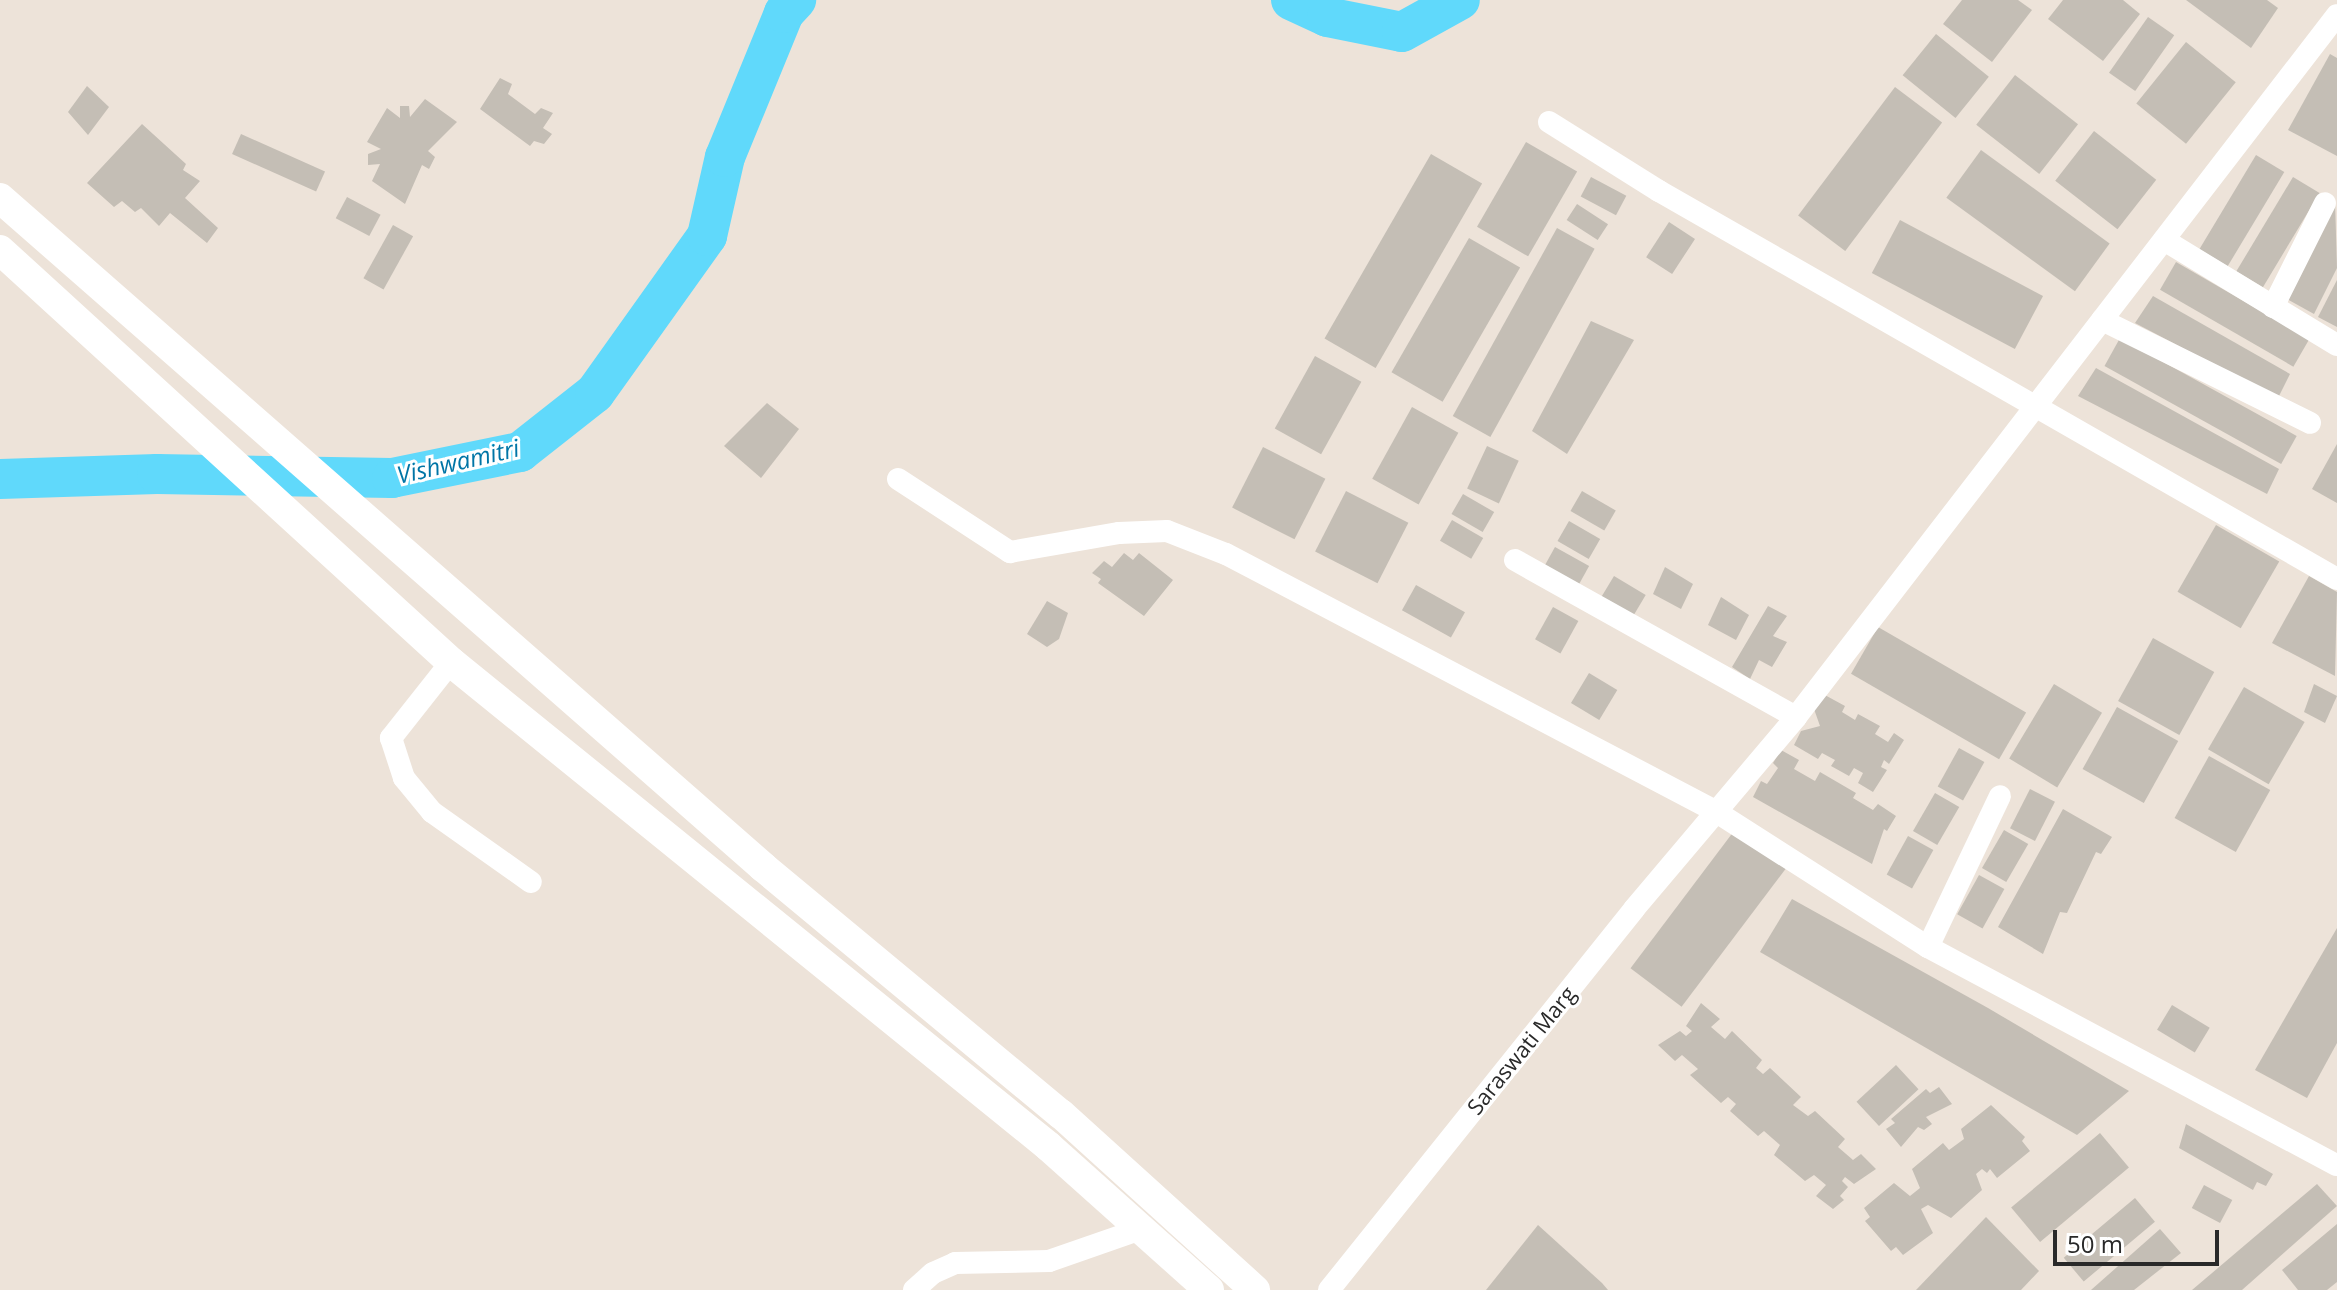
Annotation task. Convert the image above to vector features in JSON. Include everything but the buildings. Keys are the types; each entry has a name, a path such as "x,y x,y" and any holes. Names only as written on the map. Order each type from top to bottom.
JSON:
{"main road":[{"path":"0,198 763,867 1061,1114 1255,1290"},
{"path":"0,250 451,662 1048,1146 1209,1290"},
{"path":"30,278 59,250"}],"street":[{"name":"Saraswati Marg","path":"1329,1290 1715,811 1796,717 2337,15"},
{"path":"1549,122 1659,191 2337,579"},
{"path":"2273,307 2325,203"},
{"path":"2164,240 2337,345"},
{"path":"2102,320 2310,423"},
{"path":"898,479 1010,552 1119,533 1178,533 1715,811 1928,947 2337,1165"},
{"path":"1515,560 1796,717"},
{"path":"451,662 391,738 404,778 432,812 531,882"},
{"path":"1928,947 2000,796"},
{"path":"914,1290 955,1263 1059,1260 1141,1229"}],"waterway":[{"name":"Vishwamitri","path":"0,479 157,474 392,478 520,452 595,393 707,236 725,157 784,13 796,0"},
{"name":"Vishwamitri","path":"1291,0 1327,17 1402,32 1460,0"}]}
